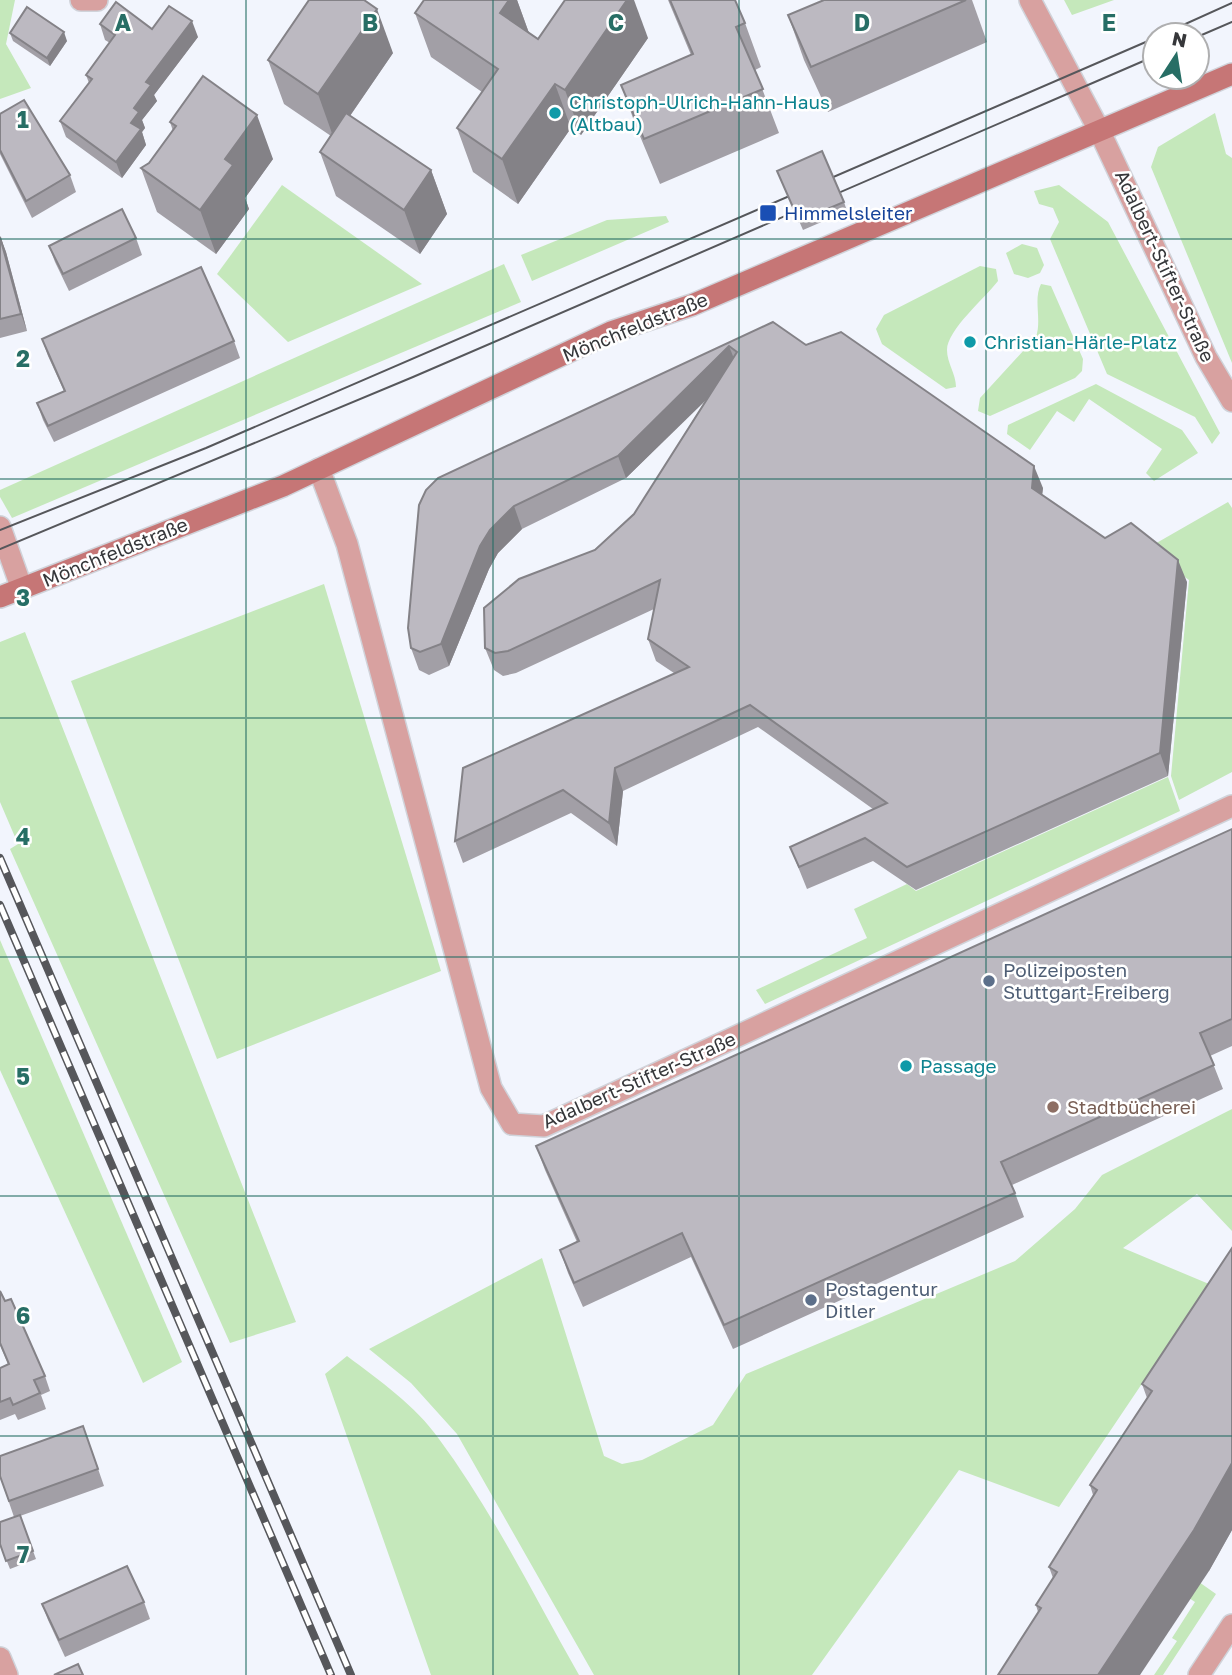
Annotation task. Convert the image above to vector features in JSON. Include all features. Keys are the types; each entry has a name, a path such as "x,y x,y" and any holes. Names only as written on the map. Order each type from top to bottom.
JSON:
{"main road":[{"name":"Mönchfeldstraße","path":"0,597 283,486 611,332 692,305 1232,74"}],"street":[{"path":"81,0 97,0"},
{"name":"Adalbert-Stifter-Straße","path":"1030,0 1099,130 1206,357 1232,401"},
{"name":"Adalbert-Stifter-Straße","path":"319,469 347,544 491,1088 512,1124 544,1126 1232,806"},
{"path":"0,527 22,589"},
{"path":"1199,1675 1232,1625"},
{"path":"0,1658 8,1675"}],"green space":[{"path":"0,0 15,0 6,44 31,88 0,99"},
{"path":"1064,0 1114,0 1072,15"},
{"path":"1215,113 1226,154 1232,158 1232,363 1151,167 1158,147"},
{"path":"282,185 422,284 288,342 217,274"},
{"path":"1059,185 1108,222 1220,433 1212,444 1195,417 1107,374 1050,239 1059,222 1053,208 1039,204 1034,191"},
{"path":"666,216 669,222 532,281 521,255 607,220"},
{"path":"1022,244 1037,248 1044,265 1040,273 1028,278 1014,274 1006,253"},
{"path":"504,264 521,302 12,518 0,497 0,490"},
{"path":"980,266 996,269 998,281 953,333 947,355 956,387 946,389 882,344 876,329 884,315"},
{"path":"1041,284 1051,286 1083,359 1082,371 1075,378 990,416 978,411 980,398 1036,337"},
{"path":"1096,384 1182,430 1198,453 1154,481 1146,473 1162,449 1089,399 1074,422 1057,411 1030,450 1007,434 1008,425"},
{"path":"1228,502 1232,508 1232,772 1179,800 1171,776 1189,580 1146,549"},
{"path":"324,584 441,971 217,1059 71,681"},
{"path":"25,632 296,1322 230,1343 10,849 18,844 0,802 0,642"},
{"path":"1168,777 1180,811 765,1004 756,990 867,938 854,909 907,884 916,891"},
{"path":"0,940 182,1362 143,1383 0,1070"},
{"path":"1232,1109 1232,1231 1197,1194 1123,1248 1209,1284 1059,1507 959,1470 812,1675 594,1675 457,1434 411,1383 369,1349 542,1258 604,1456 622,1464 642,1460 713,1425 746,1374 1015,1261 1075,1209 1102,1175"},
{"path":"347,1356 408,1404 439,1439 495,1525 579,1675 431,1675 325,1374"},
{"path":"1199,1582 1216,1594 1163,1675 1154,1675 1177,1641 1172,1638 1195,1602 1189,1598"}],"building":[{"path":"309,0 364,0 377,9 318,94 268,60"},
{"path":"424,0 509,0 500,13 538,39 565,0 627,0 565,90 555,84 502,159 457,128 498,69 415,13"},
{"path":"670,0 735,0 745,23 736,27 763,89 644,139 621,85 693,54"},
{"path":"824,0 966,0 811,67 788,15"},
{"path":"116,2 152,29 169,6 192,21 146,82 151,85 134,108 139,112 131,123 141,129 116,162 60,121 92,79 86,75 115,35 100,24"},
{"path":"27,7 64,32 47,58 10,33"},
{"path":"203,76 257,115 225,159 233,165 200,210 141,168 149,163 176,126 170,122"},
{"path":"24,100 70,175 26,201 0,150 0,114"},
{"path":"346,113 431,170 404,210 320,152"},
{"path":"822,151 844,202 799,221 777,171"},
{"path":"122,209 136,238 63,274 49,246"},
{"path":"0,237 21,314 0,319"},
{"path":"201,267 234,341 48,426 37,403 65,391 42,339"},
{"path":"773,322 806,345 841,332 1034,466 1032,488 1105,538 1131,523 1178,560 1160,753 907,867 865,838 799,867 790,847 887,803 750,705 615,768 609,823 563,790 455,841 463,768 689,667 648,639 660,580 508,651 495,653 485,648 484,608 519,579 595,550 634,514 737,352 729,346 618,456 514,506 490,530 480,546 441,644 420,652 411,648 408,628 419,505 426,490 438,478"},
{"path":"1232,829 1232,1019 1200,1033 1214,1065 1001,1162 1015,1193 724,1325 682,1233 574,1283 560,1250 579,1241 536,1146"},
{"path":"1232,1248 1232,1463 1194,1530 1098,1675 998,1675 1041,1608 1036,1605 1057,1572 1049,1567 1097,1490 1090,1485 1152,1391 1142,1384"},
{"path":"0,1291 5,1301 11,1299 45,1376 34,1380 40,1393 13,1405 10,1398 0,1402 0,1368 9,1364 0,1343"},
{"path":"83,1426 98,1469 9,1501 0,1476 0,1456"},
{"path":"20,1515 33,1551 6,1561 0,1544 0,1522"},
{"path":"127,1566 144,1602 59,1640 42,1604"},
{"path":"78,1664 83,1675 54,1675"}],"tram line":[{"path":"1192,21 1232,3"},
{"path":"1211,31 1232,22"},
{"path":"0,530 206,448 1141,44"},
{"path":"0,549 413,377 1141,62"}],"railway":[{"path":"0,858 351,1675"},
{"path":"0,905 331,1675"}],"place":[{"name":"Christoph-Ulrich-Hahn-Haus (Altbau)","path":"555,113"},
{"name":"Himmelsleiter","path":"768,213"},
{"name":"Christian-Härle-Platz","path":"970,342"},
{"name":"Polizeiposten Stuttgart-Freiberg","path":"989,981"},
{"name":"Passage","path":"906,1066"},
{"name":"Stadtbücherei","path":"1053,1107"},
{"name":"Postagentur Ditler","path":"811,1300"}]}
